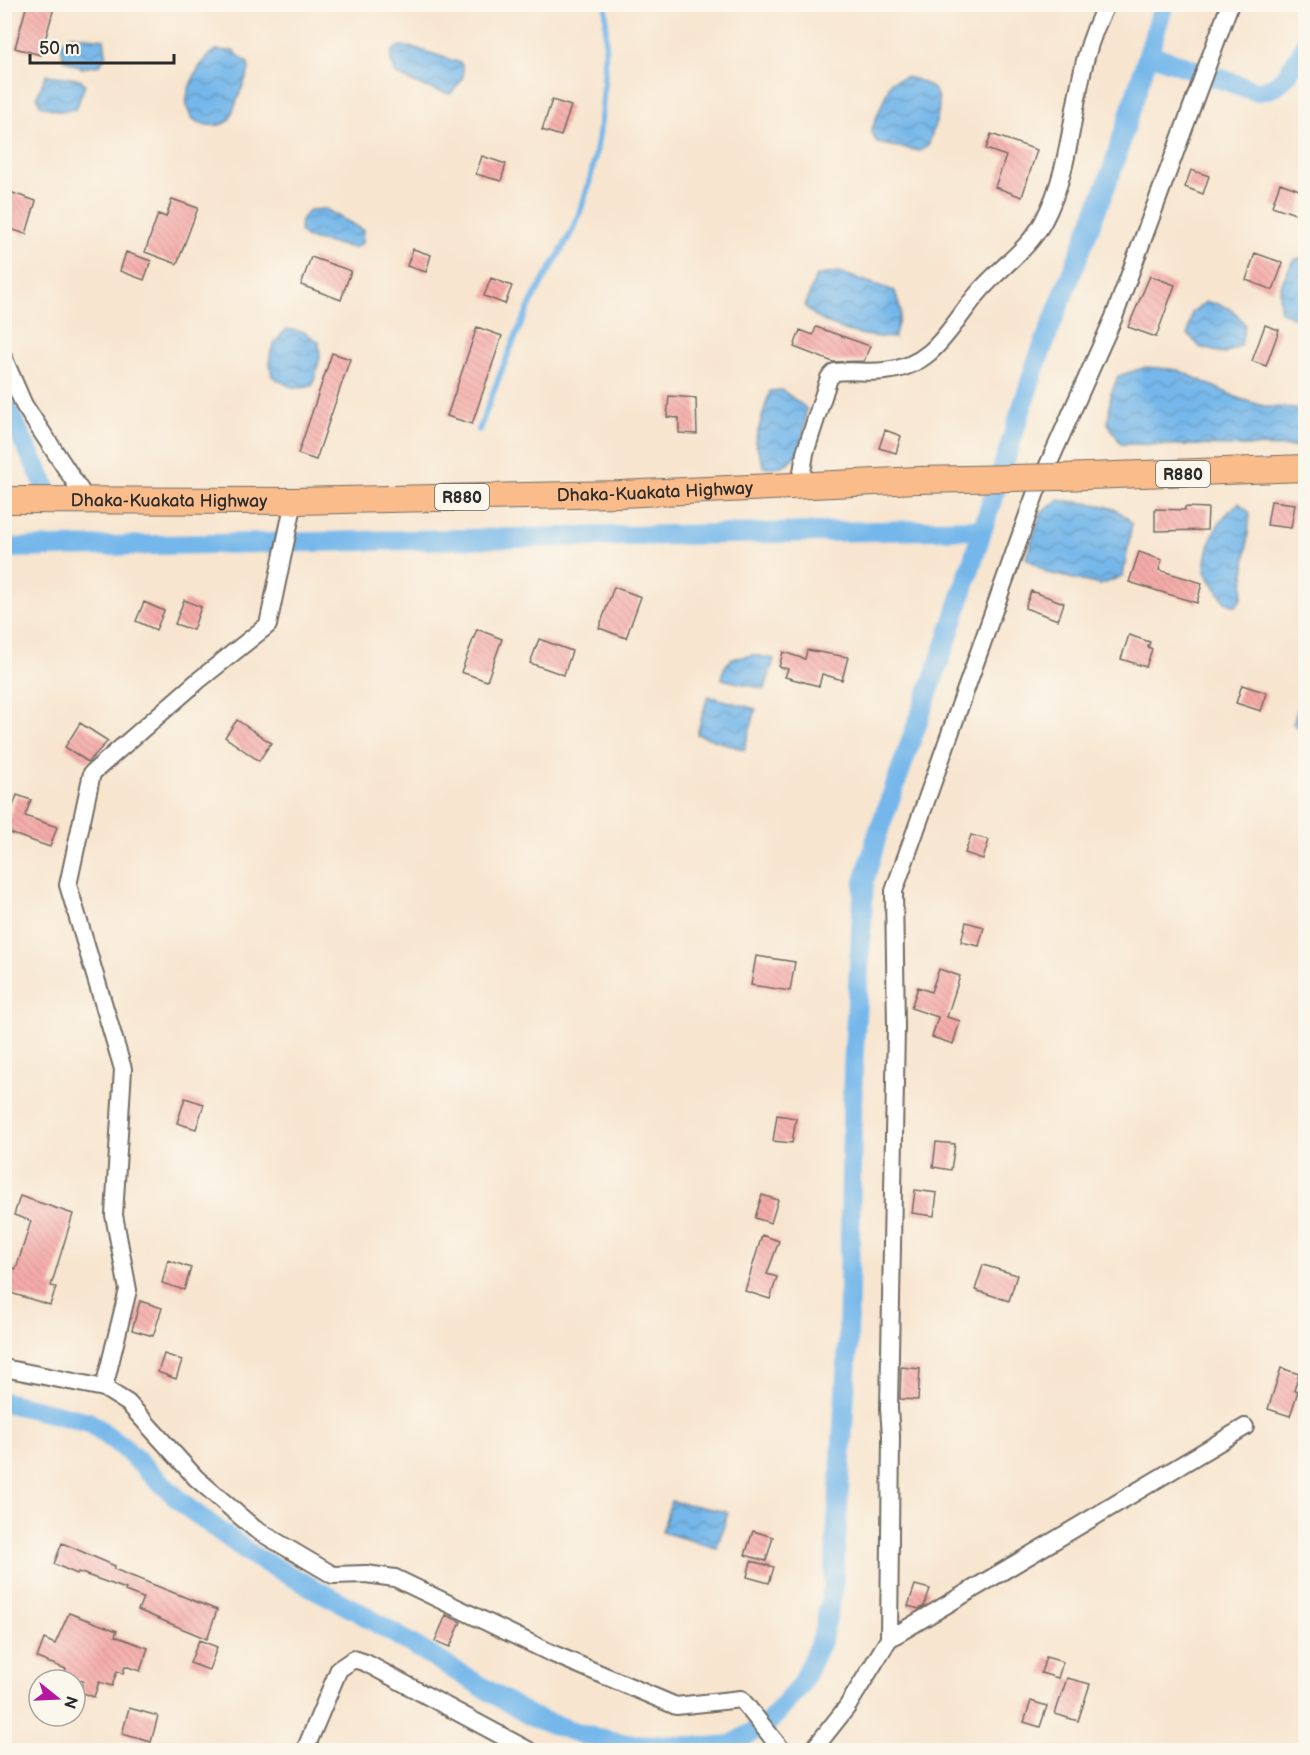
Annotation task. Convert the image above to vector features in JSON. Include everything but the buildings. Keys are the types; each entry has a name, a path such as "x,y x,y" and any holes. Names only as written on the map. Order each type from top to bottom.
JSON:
{"main road":[{"name":"Dhaka-Kuakata Highway","path":"4,500 294,501 620,494 918,480 1305,468"}],"street":[{"path":"800,486 806,453 829,378 835,372 888,371 926,358 982,288 1029,242 1043,222 1066,161 1083,62 1096,25 1107,4"},
{"path":"889,1639 891,1436 889,1409 896,1027 894,891 1036,492 1114,317 1230,4"},
{"path":"4,359 24,405 86,499"},
{"path":"104,1388 128,1290 114,1215 123,1070 68,885 92,773 267,626 294,501"},
{"path":"4,1368 104,1388 128,1402 196,1478 255,1529 333,1575 366,1574 395,1578 551,1653 676,1706 741,1699 782,1750"},
{"path":"815,1750 847,1707 889,1639 1245,1426"},
{"path":"305,1750 339,1669 354,1659 366,1663 528,1750"}],"water":[{"path":"71,35 104,39 106,54 100,65 81,68 63,59 61,42"},
{"path":"400,46 415,48 461,63 464,72 457,87 450,94 418,85 396,74 391,61 392,51"},
{"path":"216,50 233,51 248,63 249,70 229,121 210,125 193,118 189,113 187,99 195,75 205,59"},
{"path":"46,75 80,79 85,85 76,109 59,111 40,105 37,96"},
{"path":"905,77 920,81 930,87 936,93 939,101 936,121 928,146 920,151 877,143 871,131 891,82"},
{"path":"325,209 363,230 362,243 354,248 306,238 300,231 301,220 309,210"},
{"path":"1305,256 1305,317 1295,318 1281,312 1280,290 1294,260"},
{"path":"838,272 895,291 901,312 894,338 870,336 845,330 823,321 805,306 816,276"},
{"path":"1206,302 1228,308 1237,315 1245,325 1241,345 1225,354 1200,347 1188,334 1192,312"},
{"path":"287,329 304,332 319,342 320,357 313,385 302,388 292,386 272,376 271,350"},
{"path":"1146,367 1178,370 1240,399 1267,407 1305,408 1305,447 1121,444 1108,423 1111,394 1118,376"},
{"path":"782,390 806,408 802,441 798,451 786,464 764,467 755,441 770,391"},
{"path":"1059,500 1109,507 1118,511 1132,524 1123,576 1100,585 1048,573 1026,558 1041,513"},
{"path":"1239,503 1250,513 1242,597 1236,606 1225,602 1205,572 1210,542 1214,533 1224,517"},
{"path":"754,655 774,659 765,689 722,679 724,668 731,659"},
{"path":"1305,685 1306,732 1293,724"},
{"path":"708,696 756,709 744,750 697,734"},
{"path":"671,1501 728,1512 717,1548 662,1532"}],"waterway":[{"path":"479,430 524,318 570,234 585,198 598,144 604,88 606,4"},
{"path":"4,1402 89,1422 123,1447 188,1508 255,1557 360,1613 532,1717 584,1735 627,1744 707,1747 731,1745 769,1722 800,1686 822,1639 833,1589 848,1344 853,1068 864,882 877,836 947,640 1036,364 1111,173 1164,4"},
{"path":"1149,54 1255,91 1265,90 1280,82 1306,44"},
{"path":"4,402 45,485"},
{"path":"4,548 983,529"}]}
